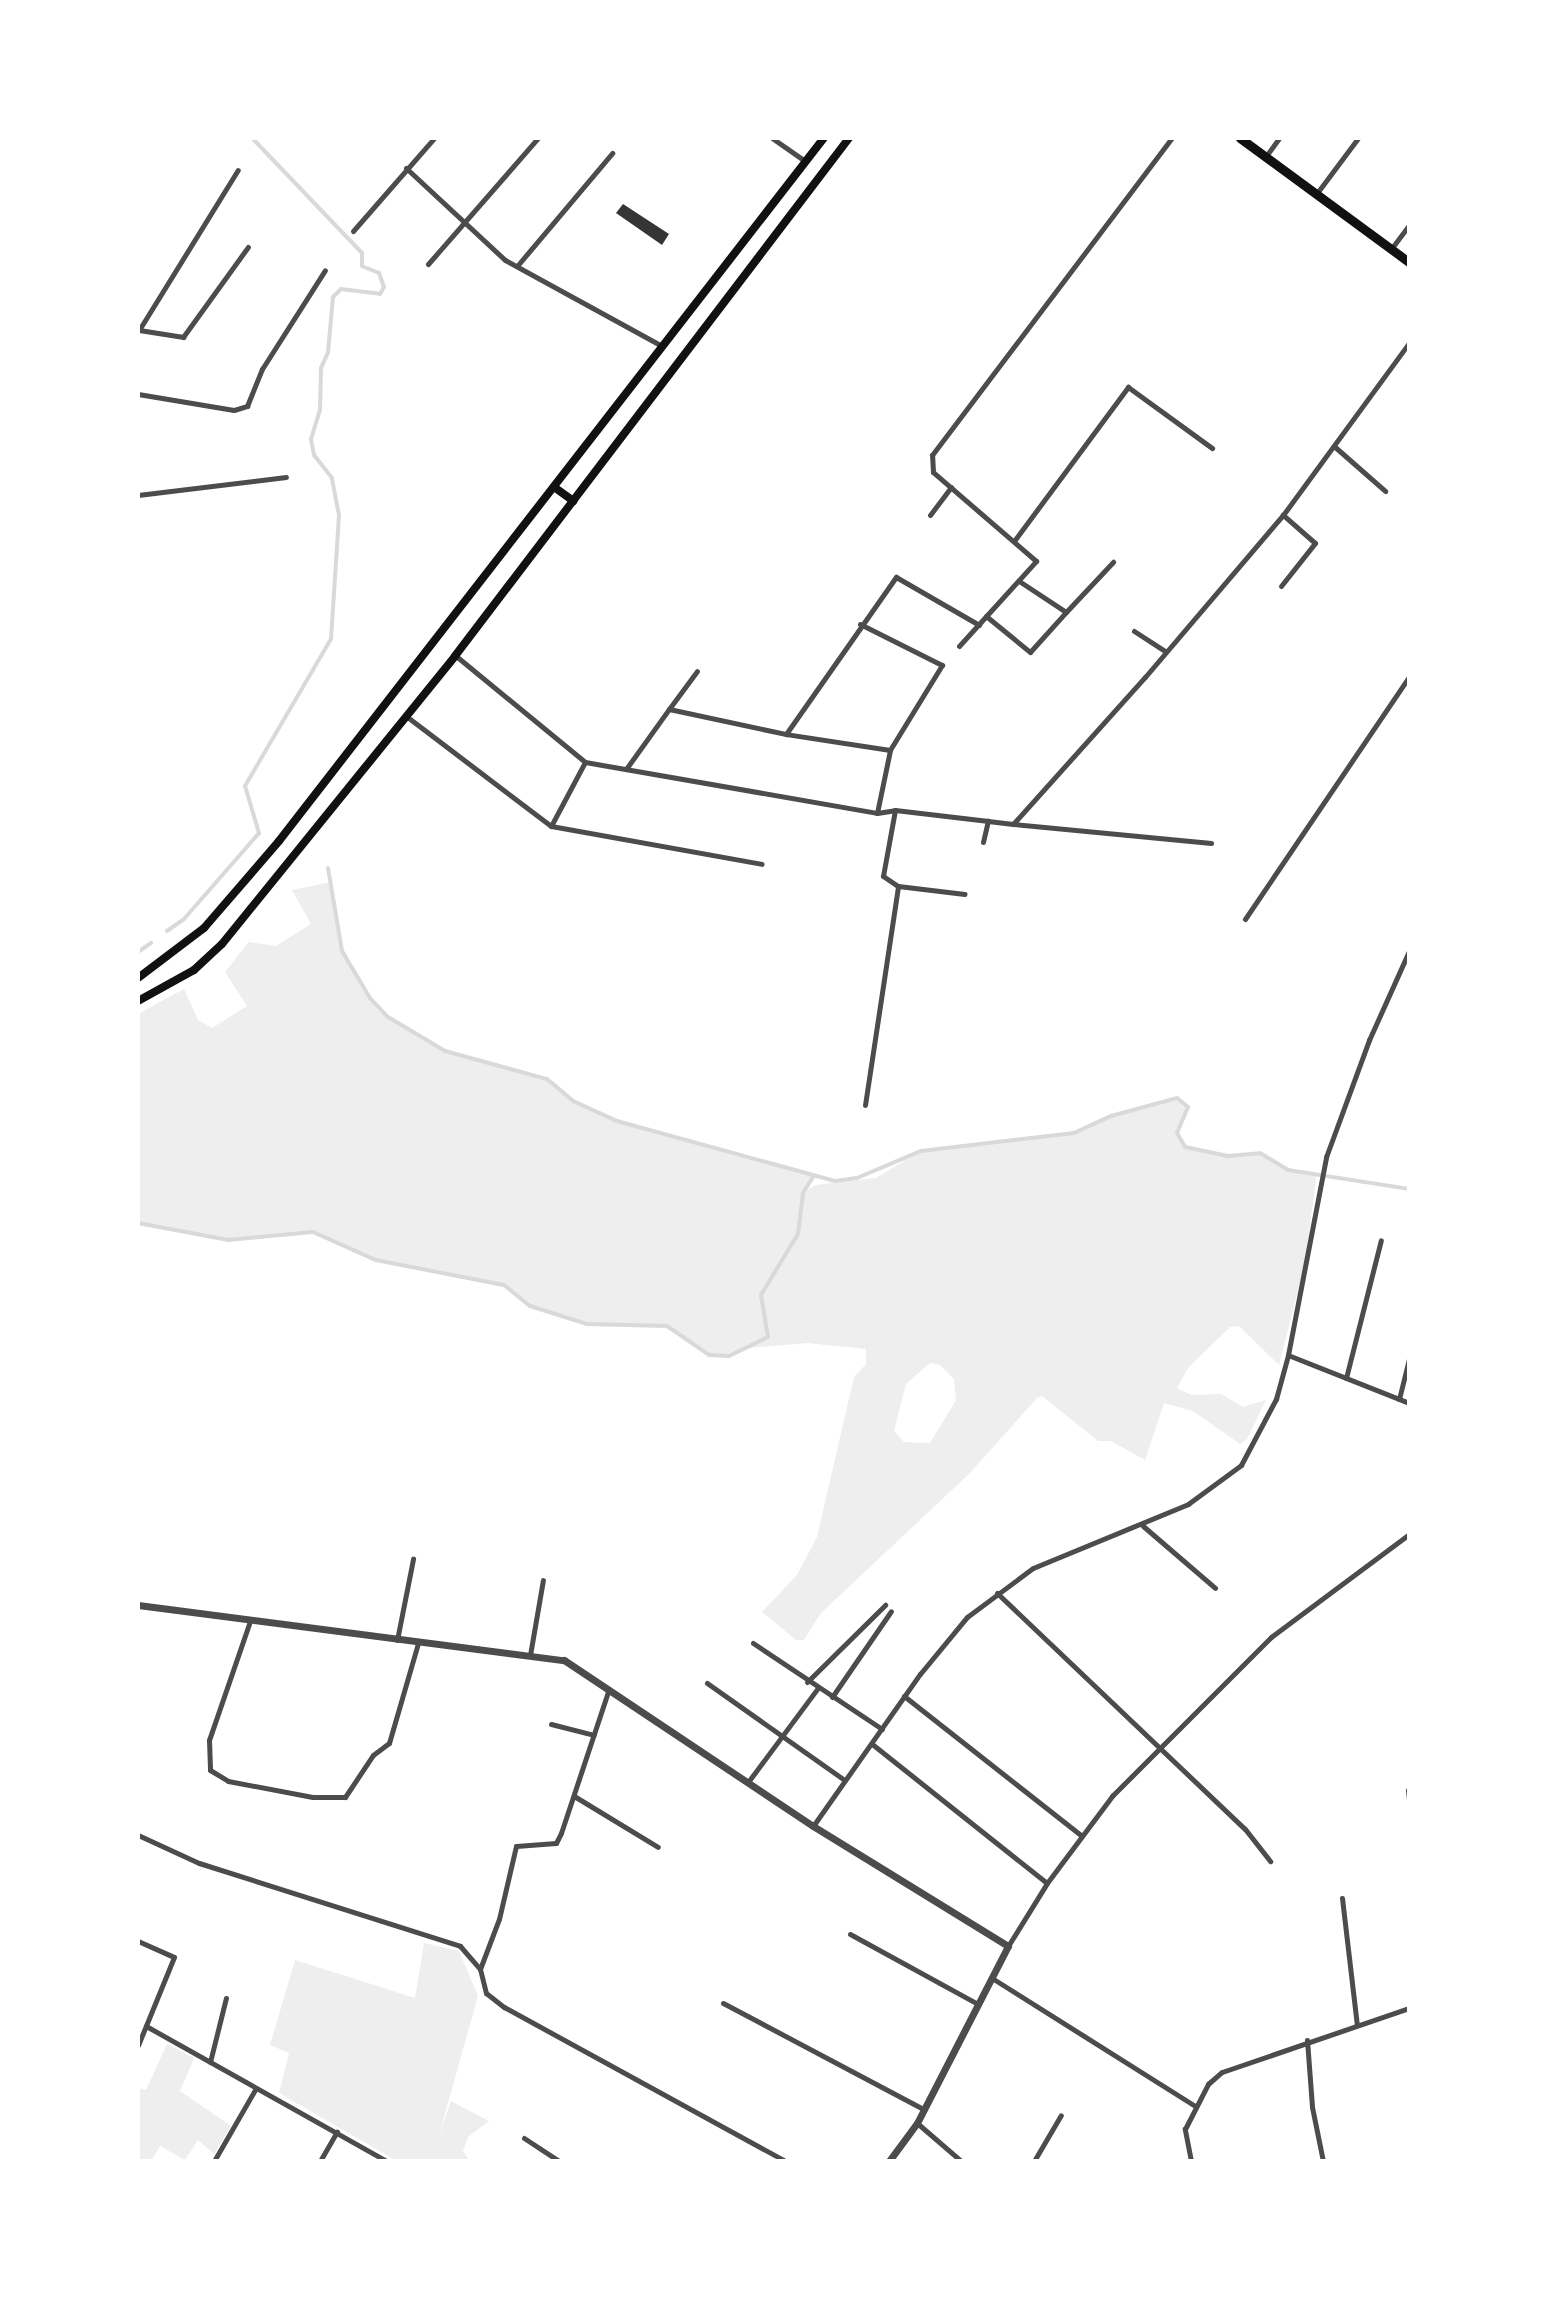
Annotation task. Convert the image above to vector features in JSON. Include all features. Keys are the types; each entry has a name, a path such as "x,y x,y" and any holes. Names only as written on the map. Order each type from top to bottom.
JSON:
{"highway":[{"path":"1240,138 1409,262"}],"main road":[{"path":"138,978 204,928 269,853 824,138"},
{"path":"138,1001 194,970 222,944 455,656 849,138"},
{"path":"554,487 573,501"}],"street":[{"path":"353,231 434,138"},
{"path":"428,264 538,138"},
{"path":"772,138 806,162"},
{"path":"959,646 1036,561 951,487 930,464 946,433 1172,138"},
{"path":"1266,156 1279,138"},
{"path":"1317,193 1358,138"},
{"path":"517,266 612,153"},
{"path":"406,168 462,223 517,266 662,346"},
{"path":"238,170 138,330 183,337 248,247"},
{"path":"1391,249 1409,225"},
{"path":"138,394 234,410 247,406 262,369 325,270"},
{"path":"1013,824 1283,515 1409,343"},
{"path":"1014,541 1128,387 1212,448"},
{"path":"1335,447 1385,491"},
{"path":"138,495 286,477"},
{"path":"930,515 951,487"},
{"path":"1281,586 1315,543 1283,515"},
{"path":"986,616 1030,652 1113,562"},
{"path":"786,734 860,624 896,577 979,625"},
{"path":"1019,581 1066,612"},
{"path":"860,624 942,665 890,750 877,813"},
{"path":"1134,631 1165,651"},
{"path":"455,656 585,762 877,813 895,810 1211,843"},
{"path":"626,769 697,671"},
{"path":"1245,919 1409,677"},
{"path":"669,709 786,734 890,750"},
{"path":"405,716 521,808 551,826 762,864"},
{"path":"551,826 585,762"},
{"path":"895,810 883,876 898,886 965,894"},
{"path":"983,842 988,821"},
{"path":"865,1105 898,886"},
{"path":"813,1826 843,1779 872,1744 942,1645 997,1593 1033,1568 1143,1526 1223,1483 1241,1465 1276,1399 1288,1355 1326,1157 1369,1040 1409,951"},
{"path":"1346,1378 1381,1240"},
{"path":"1288,1355 1409,1403"},
{"path":"1399,1399 1409,1359"},
{"path":"1143,1526 1215,1588"},
{"path":"889,2161 917,2123 978,2004 995,1980 1008,1946 1047,1883 1112,1796 1271,1637 1409,1534"},
{"path":"397,1641 413,1559"},
{"path":"530,1655 543,1580"},
{"path":"997,1593 1245,1829 1270,1861"},
{"path":"138,1605 397,1641 564,1660 813,1826 1008,1946"},
{"path":"807,1682 885,1605"},
{"path":"832,1697 891,1611"},
{"path":"250,1621 209,1740 210,1770 228,1781 313,1797 345,1797 373,1755 389,1743 418,1643"},
{"path":"753,1643 817,1689 882,1729"},
{"path":"707,1683 843,1779"},
{"path":"480,1969 499,1919 516,1846 556,1843 609,1688"},
{"path":"748,1782 817,1689"},
{"path":"904,1696 1082,1836"},
{"path":"551,1724 594,1735"},
{"path":"872,1744 1047,1883"},
{"path":"1408,1790 1409,1800"},
{"path":"574,1796 658,1847"},
{"path":"138,1835 199,1863 460,1946 480,1969 486,1993 504,2007 785,2161"},
{"path":"1342,1898 1357,2025"},
{"path":"850,1934 978,2004"},
{"path":"138,1941 174,1957 138,2045"},
{"path":"995,1980 1195,2106"},
{"path":"210,2062 226,1998"},
{"path":"723,2003 923,2109"},
{"path":"1191,2161 1185,2129 1195,2106 1222,2072 1307,2040 1409,2008"},
{"path":"146,2026 387,2161"},
{"path":"1307,2040 1312,2107 1323,2161"},
{"path":"214,2161 256,2088"},
{"path":"1034,2161 1061,2115"},
{"path":"917,2123 961,2161"},
{"path":"320,2161 337,2132"},
{"path":"524,2138 559,2161"}],"shaded area":[{"path":"331,882 342,951 370,998 388,1017 445,1051 547,1079 573,1101 617,1121 814,1176 804,1192 816,1185 876,1178 921,1151 1074,1133 1111,1116 1177,1098 1188,1107 1177,1133 1185,1147 1228,1156 1260,1153 1288,1170 1317,1174 1304,1267 1279,1365 1239,1326 1230,1327 1188,1368 1177,1388 1191,1395 1221,1394 1243,1407 1266,1400 1247,1439 1240,1444 1193,1411 1164,1403 1145,1460 1111,1441 1098,1441 1042,1396 1037,1398 970,1473 820,1614 804,1640 796,1640 762,1612 797,1575 817,1537 854,1377 866,1364 866,1349 807,1343 750,1348 729,1356 709,1355 667,1326 587,1324 530,1306 504,1285 376,1260 313,1232 228,1240 138,1223 138,1014 184,989 198,1020 212,1028 247,1006 225,972 249,942 276,946 311,924 292,890","holes":["930,1363 940,1365 954,1379 956,1400 930,1443 904,1442 894,1431 906,1384"]},
{"path":"424,1943 459,1951 478,1996 439,2135 451,2101 489,2121 468,2137 463,2151 470,2161 397,2161 279,2093 289,2053 270,2045 295,1960 415,1998"},
{"path":"167,2044 194,2058 180,2091 231,2126 214,2154 198,2140 185,2160 160,2146 151,2161 138,2161 138,2088 146,2090"}],"building":[{"path":"623,204 669,234 662,245 616,213"}],"waterway":[{"path":"167,931 184,919 259,833 245,786 331,639 339,515 332,478 314,455 311,439 320,410 321,368 328,352 333,297 341,289 380,294 384,287 379,273 362,266 362,253 252,138"},
{"path":"328,868 342,951 370,998 388,1017 445,1051 547,1079 573,1101 617,1121 835,1181 857,1178 921,1151 1074,1133 1111,1116 1177,1098 1188,1107 1177,1133 1185,1147 1228,1156 1260,1153 1288,1170 1409,1189"},
{"path":"138,952 151,943"},
{"path":"138,1223 228,1240 313,1232 376,1260 504,1285 530,1306 587,1324 667,1326 709,1355 729,1356 768,1337 761,1295 798,1234 803,1193 813,1177"}]}
